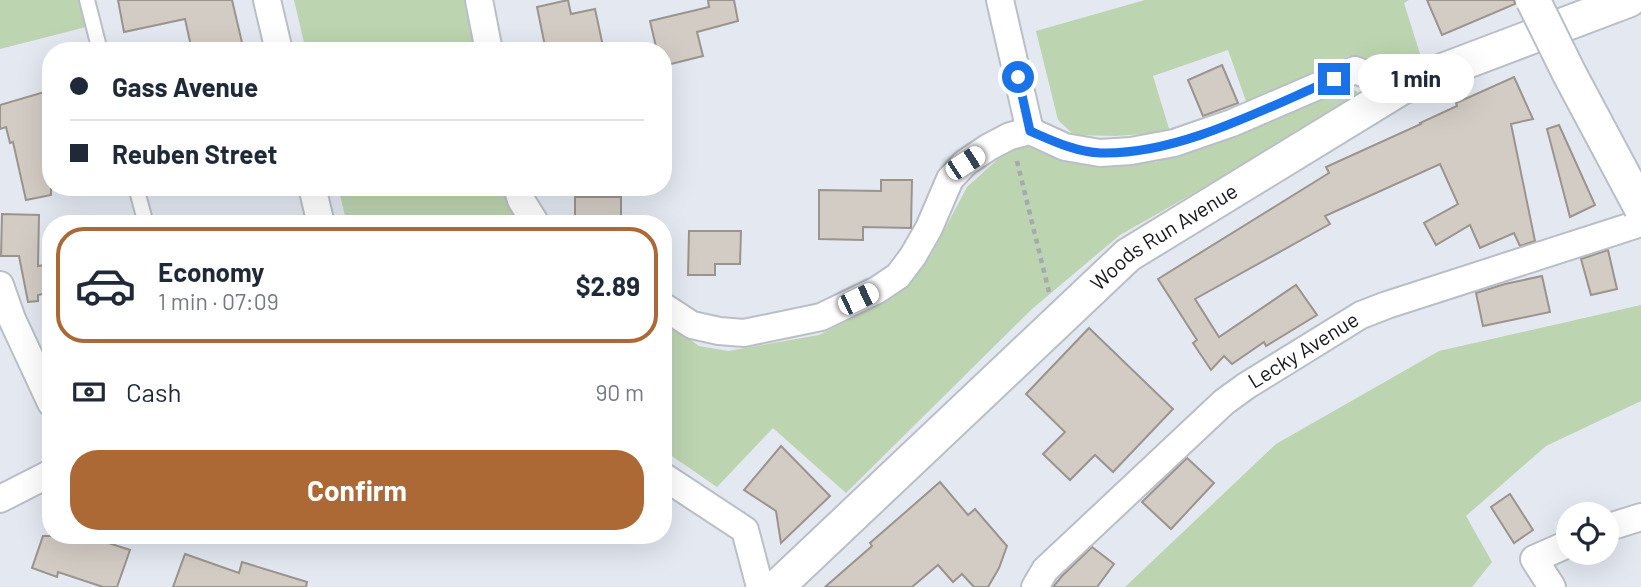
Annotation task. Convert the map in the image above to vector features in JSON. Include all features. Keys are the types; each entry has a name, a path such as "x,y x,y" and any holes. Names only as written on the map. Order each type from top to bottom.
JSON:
{"street":[{"path":"267,0 277,42"},
{"path":"479,0 487,42"},
{"path":"1000,0 1020,134"},
{"path":"1533,0 1641,208"},
{"name":"Woods Run Avenue","path":"777,587 1128,255 1401,88 1629,0"},
{"path":"672,312 692,325 744,333 821,317 877,290 898,276 913,256 929,228 950,179 965,163 989,147 1020,134 1065,147 1100,153 1131,151 1174,144 1232,123 1355,70 1401,88"},
{"path":"314,196 319,215"},
{"path":"520,196 530,215"},
{"name":"Lecky Avenue","path":"1035,587 1045,570 1224,402 1362,315 1641,222"},
{"path":"0,285 12,319 42,384"},
{"path":"0,499 42,478"},
{"path":"672,482 745,530 760,587"},
{"path":"1619,524 1641,517"},
{"path":"1552,587 1534,559 1556,549"}],"lane":[{"path":"87,0 98,42"},
{"path":"138,196 144,215"}],"path":[{"path":"1020,134 1056,323"}],"green space":[{"path":"0,0 87,0 94,25 0,49"},
{"path":"294,0 468,0 476,42 304,42"},
{"path":"1145,0 1409,0 1404,3 1421,57 1391,73 1349,56 1247,104 1228,50 1153,76 1170,132 1116,136 1074,135 1058,120 1036,31"},
{"path":"1350,86 1363,97 1120,235 1032,309 846,493 773,428 717,487 672,456 672,326 699,346 728,351 819,335 870,309 931,255 967,187 1007,151 1022,144 1048,155 1101,165 1155,162 1231,138 1339,88"},
{"path":"340,196 511,196 520,215 345,215"},
{"path":"1641,305 1641,401 1546,446 1466,516 1492,562 1472,587 1125,587 1276,444 1439,351"}],"building":[{"path":"118,0 232,0 242,42 190,42 185,19 124,32"},
{"path":"568,0 571,14 595,9 602,42 544,42 537,7"},
{"path":"708,0 734,0 738,21 697,32 703,56 672,64 672,42 655,42 650,21 709,7"},
{"path":"1427,0 1514,0 1515,4 1442,35"},
{"path":"1222,65 1238,103 1203,116 1188,80"},
{"path":"1514,77 1533,119 1511,124 1535,241 1520,246 1514,233 1480,248 1470,225 1436,245 1424,223 1458,204 1440,164 1325,216 1330,224 1195,299 1219,337 1296,285 1317,315 1266,346 1264,342 1232,364 1224,356 1211,370 1193,343 1197,340 1158,279 1329,173 1326,167 1421,124 1457,106 1456,103"},
{"path":"42,93 42,196 46,196 26,200 13,142 10,143 6,127 0,129 0,105"},
{"path":"1559,125 1595,205 1570,217 1547,129"},
{"path":"881,180 912,180 911,228 863,227 863,240 819,239 819,190 881,191"},
{"path":"575,197 621,197 621,215 575,215"},
{"path":"2,214 39,215 38,266 42,265 42,294 38,295 38,301 28,302 19,256 1,256"},
{"path":"689,231 741,231 740,264 715,264 715,275 688,275"},
{"path":"1608,250 1617,289 1591,295 1581,259"},
{"path":"1542,276 1550,312 1483,326 1476,293"},
{"path":"1089,328 1173,409 1113,472 1095,455 1070,480 1043,454 1065,432 1026,394"},
{"path":"781,446 830,496 781,543 776,511 744,490"},
{"path":"1187,458 1214,483 1171,529 1142,502"},
{"path":"940,482 968,515 975,509 1007,546 988,587 974,587 962,574 953,582 938,565 912,587 825,587 872,546 870,543"},
{"path":"1510,494 1533,530 1514,543 1491,507"},
{"path":"42,539 42,544 112,544 130,550 117,587 103,587 58,572 57,577 32,568"},
{"path":"1092,547 1114,564 1097,587 1053,587 1062,576"},
{"path":"185,554 239,573 242,562 307,582 306,587 173,587"}],"route":[{"path":"1018,77 1030,131 1065,147 1100,153 1174,144 1232,123 1334,79"}]}
